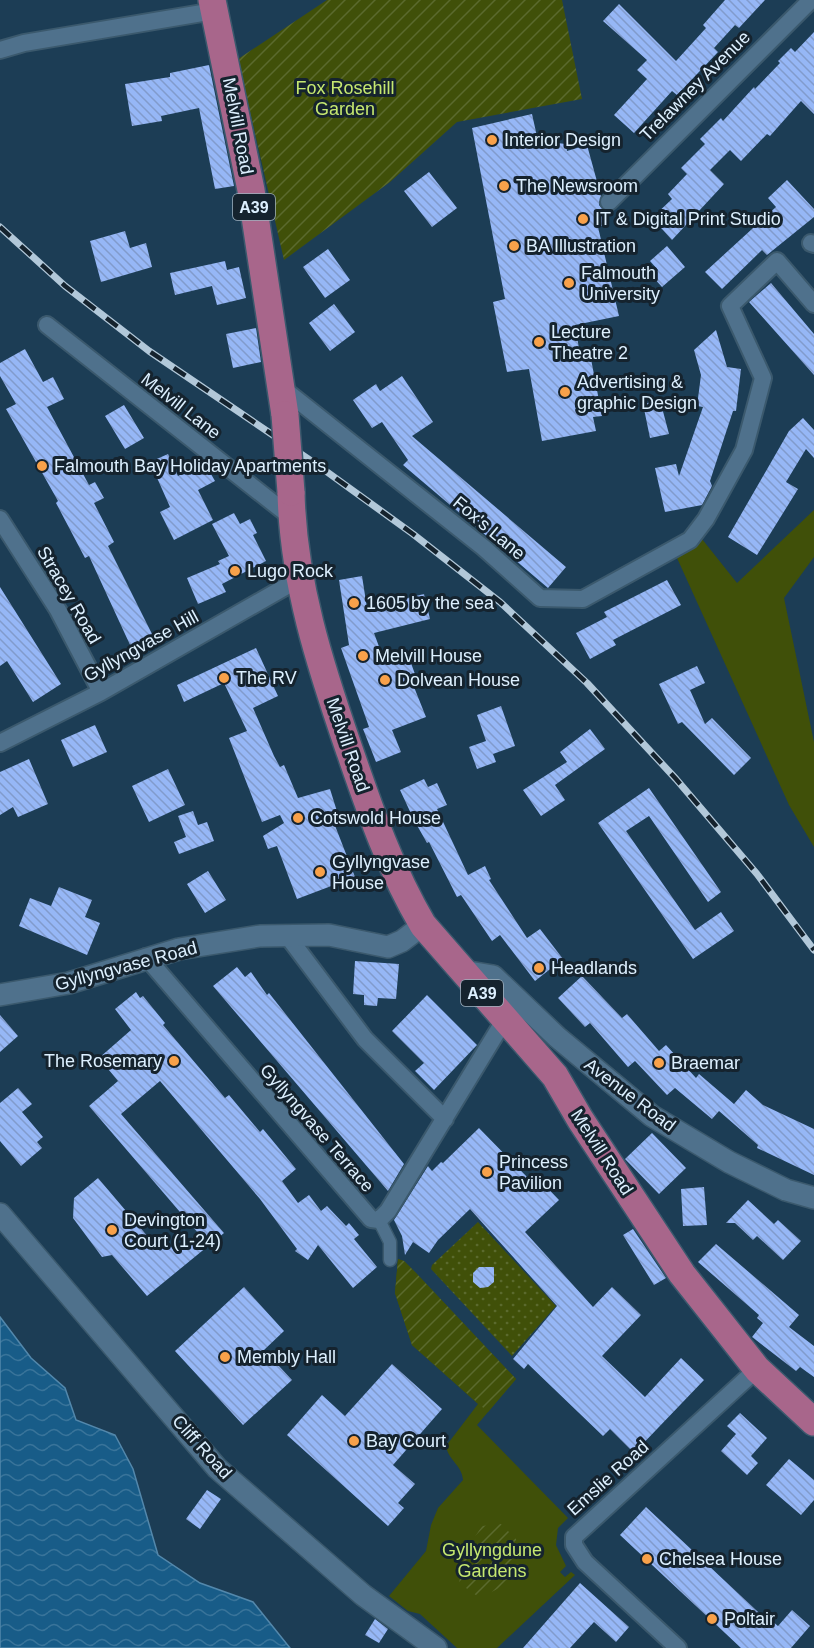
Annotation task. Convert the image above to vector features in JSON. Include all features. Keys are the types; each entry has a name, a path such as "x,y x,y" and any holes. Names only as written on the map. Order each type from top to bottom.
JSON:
{"main road":[{"name":"Melvill Road","path":"213,6 252,199 281,387 299,579 313,639 378,834 407,897 423,925 555,1076 580,1119 682,1274 756,1369 814,1422"}],"street":[{"name":"Trelawney Avenue","path":"609,202 811,0"},
{"path":"0,50 24,43 213,6"},
{"name":"Fox's Lane","path":"281,387 484,548 540,598 583,599 690,540 706,519 744,450 763,378 730,306 777,261 814,304"},
{"name":"Melvill Lane","path":"47,326 291,505"},
{"name":"Stracey Road","path":"0,519 58,610 101,692"},
{"name":"Gyllyngvase Hill","path":"0,743 101,692 299,579"},
{"name":"Gyllyngvase Road","path":"0,995 69,982 146,957 260,936 328,935 388,947 402,941 423,925"},
{"path":"286,934 365,1039 445,1119"},
{"name":"Gyllyngvase Terrace","path":"146,957 365,1214 379,1220 388,1211 505,1019"},
{"name":"Avenue Road","path":"463,971 493,976 557,1037 652,1116 729,1162 786,1190 814,1198"},
{"name":"Cliff Road","path":"0,1214 217,1468 363,1595 436,1648"},
{"path":"379,1220 390,1242 390,1260"},
{"name":"Emslie Road","path":"678,1648 585,1562 574,1545 574,1537 756,1369"}],"green space":[{"name":"Fox Rosehill Garden","path":"327,0 562,0 582,99 457,122 390,182 284,260 238,59"},
{"path":"814,510 814,557 784,598 814,742 814,847 789,805 677,558 702,539 737,583"},
{"path":"478,1222 556,1306 512,1356 431,1269 432,1265"},
{"name":"Gyllyngdune Gardens","path":"398,1259 404,1261 416,1273 516,1379 477,1425 568,1518 558,1528 556,1545 566,1566 560,1572 565,1577 571,1572 575,1575 497,1648 457,1648 420,1614 408,1611 389,1596 426,1551 431,1525 438,1508 463,1480 446,1446 478,1404 412,1345 395,1293"},
{"path":"398,1259 404,1261 416,1273 516,1379 488,1412 412,1345 395,1293"},
{"path":"501,1524 516,1539 519,1553 513,1571 503,1586 480,1598 459,1583 465,1552 482,1526"}],"water":[{"path":"0,1317 31,1358 65,1388 76,1420 115,1435 133,1469 158,1555 200,1583 253,1602 290,1648 0,1648"}],"building":[{"path":"725,0 765,0 739,28 735,25 714,48 718,52 677,95 672,91 634,133 614,115 647,79 637,70 647,60 603,21 619,4 676,61 706,28 703,25"},
{"path":"814,32 814,114 801,101 770,136 767,134 741,161 730,150 710,170 724,184 672,240 652,218 672,199 668,194 687,174 681,168 705,144 700,139 721,118 723,121 754,87 755,89 791,48 795,52"},
{"path":"209,65 234,186 215,189 199,108 161,116 162,121 132,126 125,84 170,77 170,73"},
{"name":"Falmouth University","path":"532,114 538,141 566,144 567,151 587,145 601,196 599,205 605,212 609,224 598,227 619,316 575,325 581,360 591,359 602,416 593,417 596,431 542,441 529,369 507,372 493,302 505,299 472,128"},
{"path":"429,172 457,208 432,227 404,191"},
{"path":"787,180 814,209 814,217 767,255 762,250 722,289 705,272 776,207 768,198"},
{"path":"125,231 130,248 146,243 152,267 101,282 90,241"},
{"path":"667,246 685,267 662,287 652,276 658,270 650,261"},
{"path":"328,249 350,280 325,298 303,267"},
{"path":"225,261 227,270 239,267 246,298 217,305 212,286 175,295 170,273"},
{"path":"771,283 814,334 814,375 749,302"},
{"path":"334,304 355,332 330,351 309,323"},
{"path":"256,328 261,362 233,368 226,334"},
{"path":"716,330 727,367 741,369 736,411 733,411 710,481 712,486 702,505 665,512 655,468 676,464 679,476 703,407 697,406 701,375 694,350"},
{"path":"25,349 43,382 53,377 64,399 47,407 89,485 95,482 104,498 94,503 114,542 108,546 153,636 131,647 89,556 85,558 56,503 58,501 6,409 16,404 0,376 0,363"},
{"path":"402,376 433,422 412,436 566,567 548,588 403,465 408,460 382,422 372,428 353,400 376,384 380,391"},
{"path":"660,400 669,434 650,438 643,404"},
{"path":"124,405 144,438 125,449 105,416"},
{"path":"803,418 814,430 814,458 806,449 786,482 798,489 757,555 728,537 789,431"},
{"path":"168,454 178,476 204,462 215,481 198,490 213,520 174,540 160,512 170,507 150,462"},
{"path":"234,513 240,524 250,519 257,533 253,535 266,561 222,584 226,592 198,604 187,578 220,564 218,561 229,556 212,524"},
{"path":"362,576 367,608 424,594 430,619 374,633 385,663 408,655 419,685 414,687 426,717 392,730 401,752 376,762 363,729 369,727 341,648 349,645 339,580"},
{"path":"667,580 681,605 613,640 616,645 590,659 576,633 607,617 604,612"},
{"path":"0,587 61,684 33,702 7,661 0,666"},
{"path":"256,648 278,696 253,708 274,756 280,767 284,765 298,798 330,789 340,821 334,823 355,877 297,899 277,846 268,849 263,836 284,823 280,815 262,822 229,738 247,731 224,683 184,702 177,685"},
{"path":"697,666 705,683 690,690 705,724 712,718 751,758 734,775 682,722 678,724 659,684"},
{"path":"501,706 515,746 493,754 496,762 477,769 469,747 486,741 477,715"},
{"path":"95,725 107,752 73,767 61,740"},
{"path":"590,729 605,749 555,785 565,800 541,816 523,790 567,762 560,752"},
{"path":"29,759 48,804 18,817 13,807 0,815 0,772"},
{"path":"168,769 185,805 149,822 132,786"},
{"path":"424,779 428,787 437,783 447,805 437,809 468,875 485,866 491,879 489,880 527,938 540,929 563,959 535,981 500,935 492,941 461,895 457,897 429,842 427,843 414,820 400,790"},
{"path":"649,788 721,892 708,902 649,816 626,831 695,930 721,912 734,931 693,959 598,823"},
{"path":"193,811 198,825 207,822 214,841 179,854 174,842 186,837 178,816"},
{"path":"208,871 226,900 205,913 187,884"},
{"path":"59,887 92,900 85,917 100,923 87,955 19,926 30,898 51,906"},
{"path":"355,961 399,964 396,999 378,998 377,1006 364,1005 364,995 353,994"},
{"path":"237,967 245,977 251,972 267,995 269,993 404,1164 388,1191 213,986"},
{"path":"582,976 622,1018 627,1014 659,1051 666,1045 696,1078 699,1074 734,1104 746,1090 763,1105 814,1129 814,1175 757,1148 758,1145 719,1111 712,1119 675,1088 667,1095 635,1061 628,1067 590,1023 585,1027 558,998"},
{"path":"136,992 140,998 143,996 165,1023 163,1025 225,1098 229,1095 260,1132 263,1129 296,1169 282,1181 298,1203 309,1195 321,1211 327,1206 346,1226 349,1223 359,1235 354,1239 377,1267 353,1288 318,1245 308,1260 295,1251 297,1249 260,1199 160,1081 121,1114 224,1233 147,1296 112,1255 102,1257 73,1218 74,1198 98,1178 160,1251 168,1243 176,1253 198,1233 89,1106 118,1081 99,1058 131,1030 115,1009"},
{"path":"427,995 477,1045 434,1090 415,1071 424,1063 392,1031"},
{"path":"0,1015 18,1036 0,1052"},
{"path":"18,1088 32,1104 22,1112 43,1137 37,1142 42,1148 21,1166 0,1141 0,1103"},
{"path":"479,1128 528,1178 533,1173 559,1200 525,1232 593,1307 612,1287 641,1315 602,1356 645,1397 681,1358 704,1380 634,1453 610,1429 603,1436 528,1364 524,1369 513,1359 557,1306 470,1209 438,1240 429,1253 413,1242 405,1255 402,1236 394,1220 428,1166 432,1171 441,1162 443,1163"},
{"path":"652,1133 686,1168 659,1194 625,1159"},
{"path":"704,1187 707,1225 683,1226 681,1189"},
{"path":"748,1200 774,1224 778,1220 801,1241 783,1260 757,1236 753,1240 735,1223 726,1223"},
{"path":"633,1229 666,1278 654,1285 623,1235"},
{"path":"716,1244 799,1315 789,1327 814,1346 814,1377 800,1367 796,1371 752,1337 763,1323 757,1318 759,1315 698,1262"},
{"path":"479,1267 494,1267 494,1282 488,1287 480,1288 473,1282 473,1273"},
{"path":"244,1287 284,1331 264,1350 292,1380 243,1425 175,1351"},
{"name":"Bay Court","path":"392,1364 442,1409 393,1465 415,1484 398,1503 404,1508 388,1526 287,1435 322,1395 345,1416"},
{"path":"740,1413 767,1438 751,1456 758,1463 747,1475 721,1451 736,1434 727,1426"},
{"path":"789,1459 814,1480 814,1500 801,1515 766,1485"},
{"path":"207,1490 221,1499 200,1529 186,1519"},
{"path":"646,1507 770,1623 772,1621 778,1626 792,1610 810,1626 791,1648 741,1648 620,1535"},
{"path":"580,1583 629,1627 616,1642 594,1622 570,1648 523,1648"},
{"path":"375,1619 388,1629 379,1643 365,1635"}],"railway":[{"path":"0,227 65,286 149,351 323,469 413,534 500,602 587,683 676,779 757,874 814,950"}],"place":[{"name":"Interior Design","path":"492,140"},
{"name":"The Newsroom","path":"504,186"},
{"name":"IT & Digital Print Studio","path":"583,219"},
{"name":"BA Illustration","path":"514,246"},
{"name":"Falmouth University","path":"569,283"},
{"name":"Lecture Theatre 2","path":"539,342"},
{"name":"Advertising & graphic Design","path":"565,392"},
{"name":"Falmouth Bay Holiday Apartments","path":"42,466"},
{"name":"Lugo Rock","path":"235,571"},
{"name":"1605 by the sea","path":"354,603"},
{"name":"Melvill House","path":"363,656"},
{"name":"The RV","path":"224,678"},
{"name":"Dolvean House","path":"385,680"},
{"name":"Cotswold House","path":"298,818"},
{"name":"Gyllyngvase House","path":"320,872"},
{"name":"Headlands","path":"539,968"},
{"name":"The Rosemary","path":"174,1061"},
{"name":"Braemar","path":"659,1063"},
{"name":"Princess Pavilion","path":"487,1172"},
{"name":"Devington Court (1-24)","path":"112,1230"},
{"name":"Membly Hall","path":"225,1357"},
{"name":"Bay Court","path":"354,1441"},
{"name":"Chelsea House","path":"647,1559"},
{"name":"Poltair","path":"712,1619"}]}
